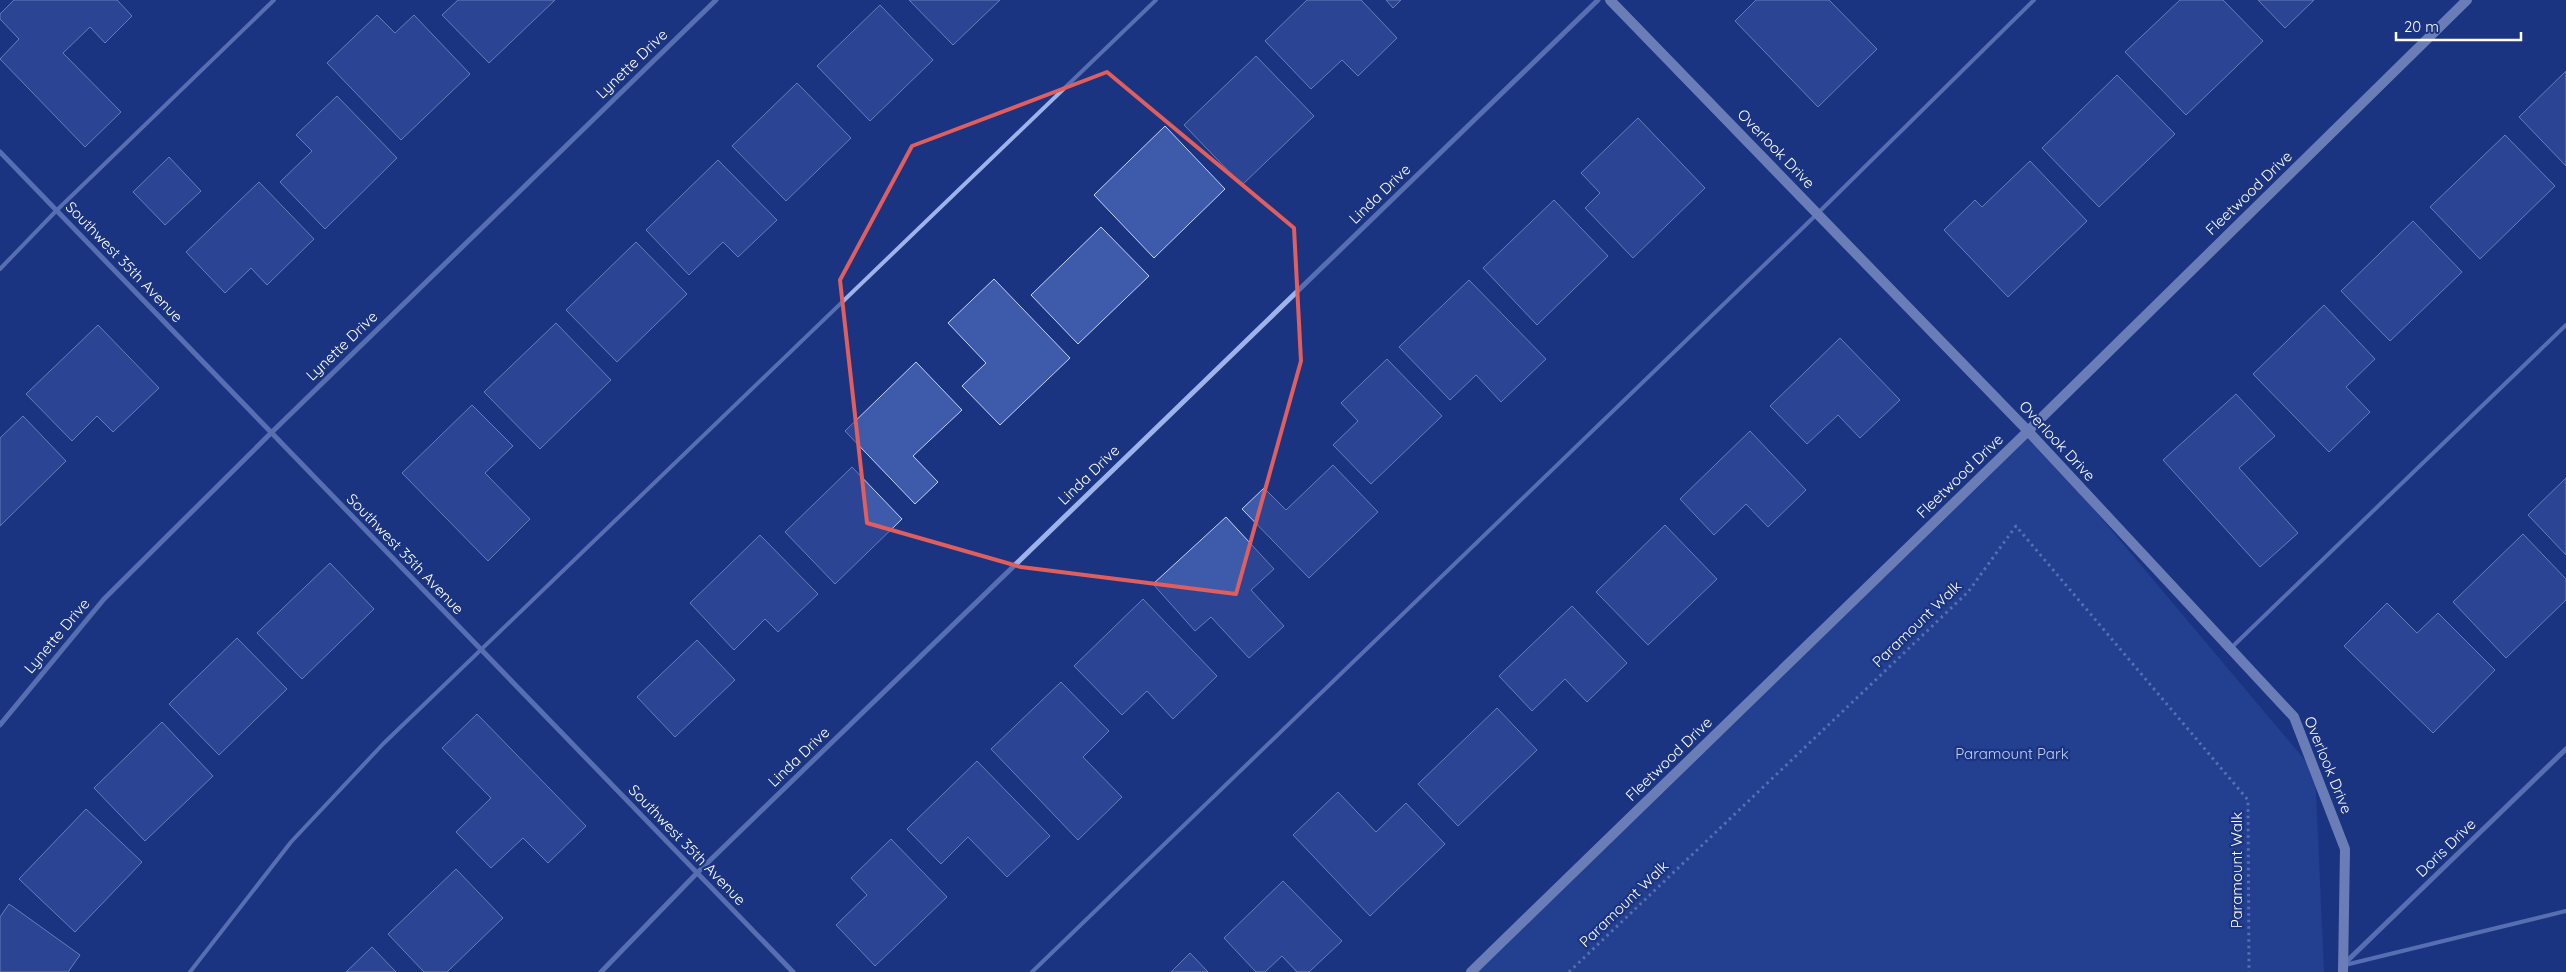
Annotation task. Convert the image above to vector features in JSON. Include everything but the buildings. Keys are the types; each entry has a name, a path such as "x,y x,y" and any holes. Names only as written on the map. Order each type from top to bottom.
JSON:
{"street":[{"name":"Lynette Drive","path":"0,725 104,599 271,432 716,0"},
{"name":"Linda Drive","path":"602,972 697,873 1598,0"},
{"name":"Overlook Drive","path":"1610,0 2028,431 2294,717 2344,849 2343,969"},
{"name":"Fleetwood Drive","path":"1471,972 2028,431 2467,0"},
{"name":"Southwest 35th Avenue","path":"0,152 792,972"},
{"name":"Doris Drive","path":"2343,969 2566,749"}],"lane":[{"path":"0,269 56,211 274,0"},
{"path":"190,972 291,842 383,744 1156,0"},
{"path":"1032,972 1817,214 2034,0"},
{"path":"2230,649 2566,325"},
{"path":"2343,969 2566,911"}],"path":[{"name":"Paramount Walk","path":"1569,972 1968,592 2016,526 2248,800 2249,972"}],"highlighted area":[{"path":"1107,72 1294,228 1301,361 1236,594 1021,567 867,523 840,280 912,146"}],"green space":[{"name":"Paramount Park","path":"2028,431 2315,772 2324,972 1476,972"}]}
